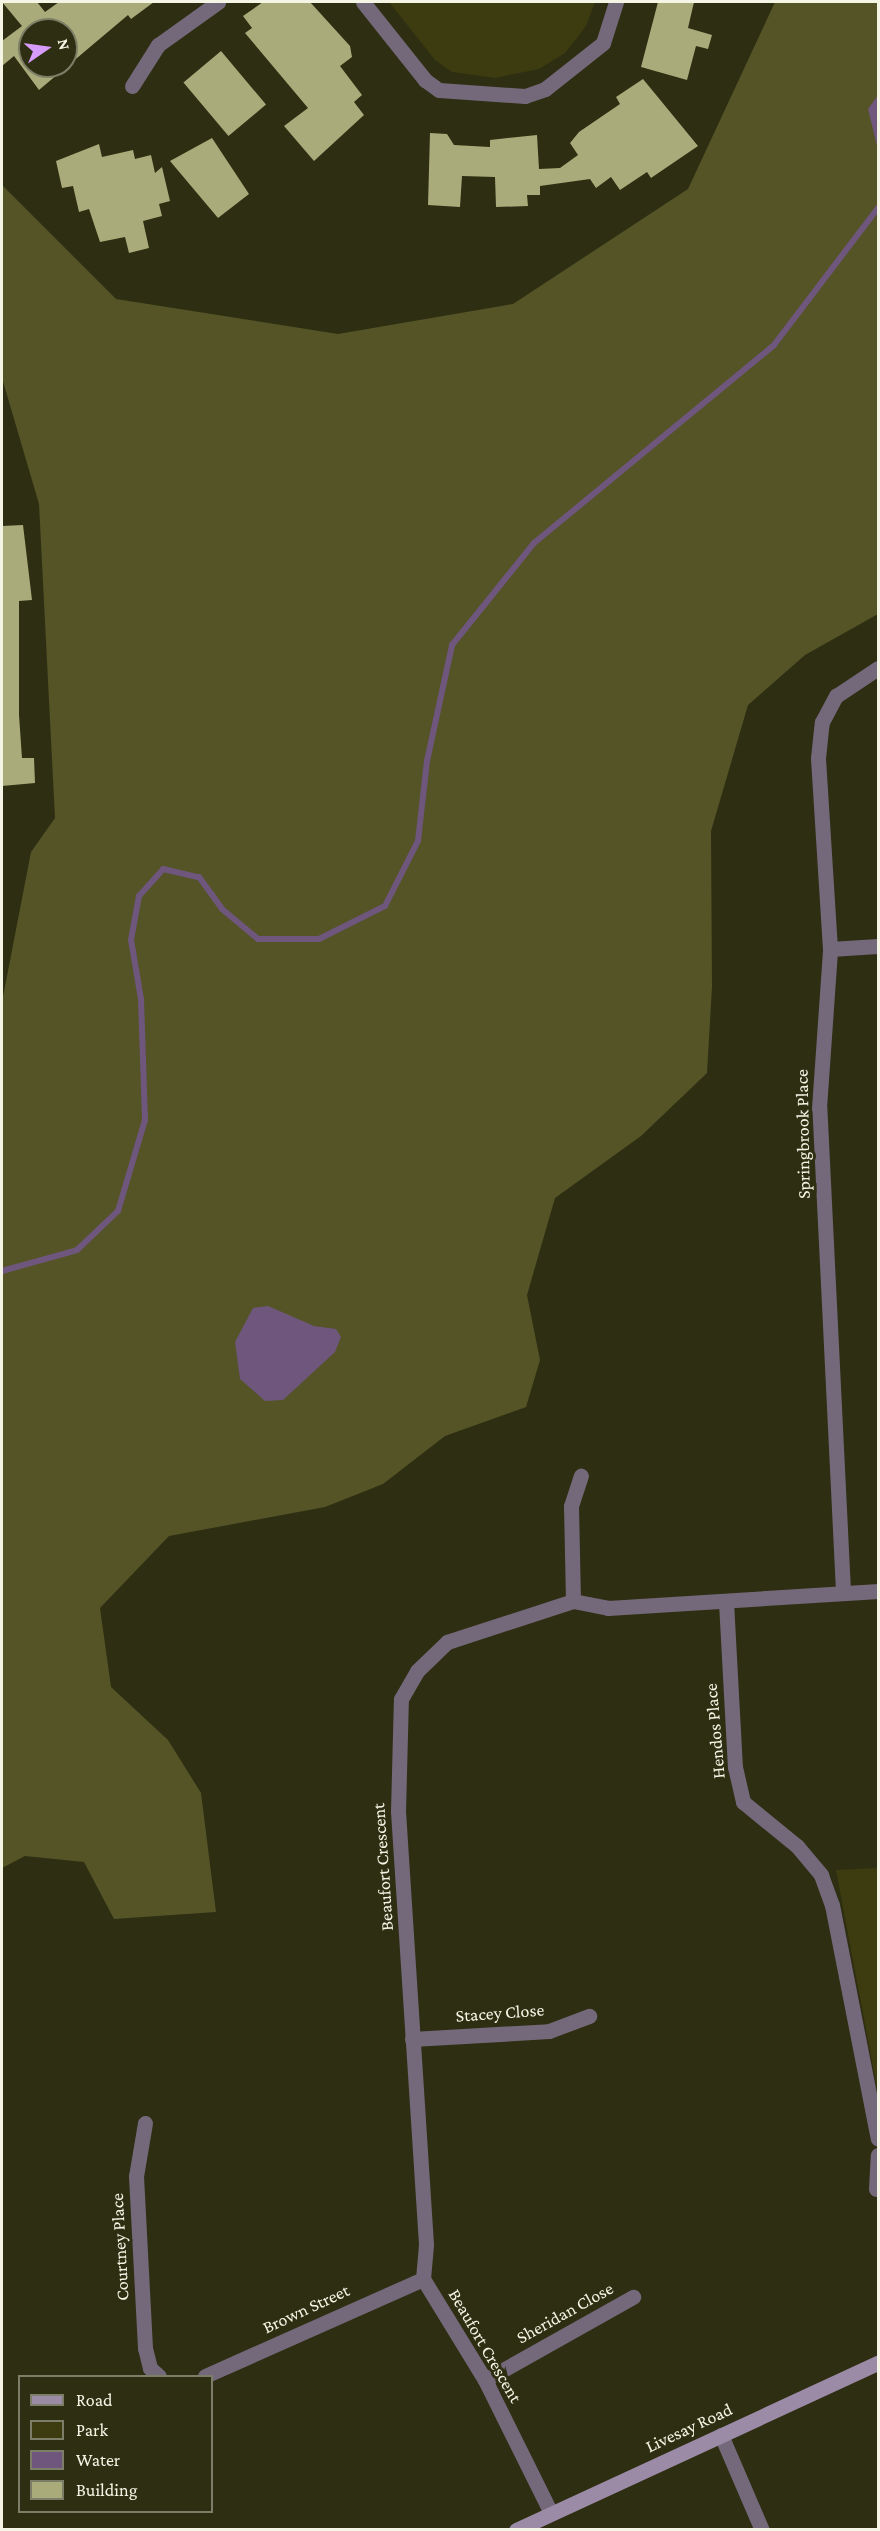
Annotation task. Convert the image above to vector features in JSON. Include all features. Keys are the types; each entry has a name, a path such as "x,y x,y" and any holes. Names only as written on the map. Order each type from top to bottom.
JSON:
{"street":[{"path":"132,86 158,45 218,2"},
{"path":"363,2 425,80 439,90 525,96 545,89 596,51 616,2"},
{"name":"Springbrook Place","path":"843,1591 819,1108 830,949 818,758 822,722 836,696 879,668"},
{"path":"830,949 879,946"},
{"path":"573,1601 571,1506 582,1476"},
{"name":"Beaufort Crescent","path":"551,2513 484,2380 423,2279 426,2244 398,1811 401,1699 417,1671 447,1642 573,1601 608,1608 726,1602 843,1591 879,1591"},
{"name":"Hendos Place","path":"726,1602 735,1767 742,1802 797,1846 821,1875 832,1905 879,2139"},
{"name":"Stacey Close","path":"412,2039 549,2031 589,2016"},
{"name":"Courtney Place","path":"145,2123 136,2176 155,2372"},
{"path":"876,2189 879,2155"},
{"name":"Brown Street","path":"208,2375 423,2279"},
{"name":"Sheridan Close","path":"484,2380 633,2297"},
{"name":"Livesay Road","path":"516,2529 879,2363"},
{"path":"721,2435 762,2529"}],"green space":[{"path":"389,2 595,2 586,26 565,53 539,69 495,78 452,72 435,60"},
{"path":"878,1868 878,2093 836,1870"}],"shaded area":[{"path":"775,2 878,2 878,614 805,655 748,705 711,831 712,987 707,1073 641,1136 555,1198 527,1295 540,1360 526,1407 445,1436 383,1484 325,1507 169,1536 100,1608 111,1687 168,1740 201,1793 216,1912 114,1919 84,1862 25,1856 2,1868 2,1002 31,852 55,818 39,504 2,378 2,185 116,299 338,334 513,304 688,189"}],"water":[{"path":"878,95 878,150 868,109"},
{"path":"268,1306 314,1326 336,1329 341,1337 335,1352 283,1400 265,1401 240,1379 235,1342 253,1308"}],"building":[{"path":"2,2 37,2 45,12 59,2 154,2 131,19 128,15 78,57 78,18 18,18 18,21"},
{"path":"263,2 310,2 350,46 352,57 340,66 362,95 354,102 364,115 314,161 284,126 308,108 245,33 252,28 243,16"},
{"path":"658,2 694,2 688,28 712,35 708,49 696,46 687,80 641,67"},
{"path":"18,29 18,61 14,56 2,66 2,41"},
{"path":"221,51 266,105 228,136 183,82"},
{"path":"30,78 53,78 39,90"},
{"path":"643,79 698,146 651,178 647,172 620,190 611,177 596,188 590,179 540,186 540,195 527,195 528,206 496,207 495,177 462,176 460,207 428,205 430,133 447,134 454,145 490,147 490,140 537,135 539,169 560,168 578,155 570,143 579,132 620,104 616,97"},
{"path":"212,138 249,194 218,218 170,161"},
{"path":"99,144 102,157 133,150 135,159 151,155 155,173 162,167 170,201 159,204 162,216 143,221 149,248 129,253 125,237 100,242 89,209 79,212 73,186 62,188 56,161"},
{"path":"23,525 32,600 19,601 19,715 22,758 34,758 35,783 2,786 2,526"}],"waterway":[{"path":"2,1271 77,1250 118,1211 145,1120 141,999 131,940 139,896 163,869 199,877 222,909 258,939 319,939 385,906 418,841 427,761 452,645 534,543 774,345 878,208"}]}
